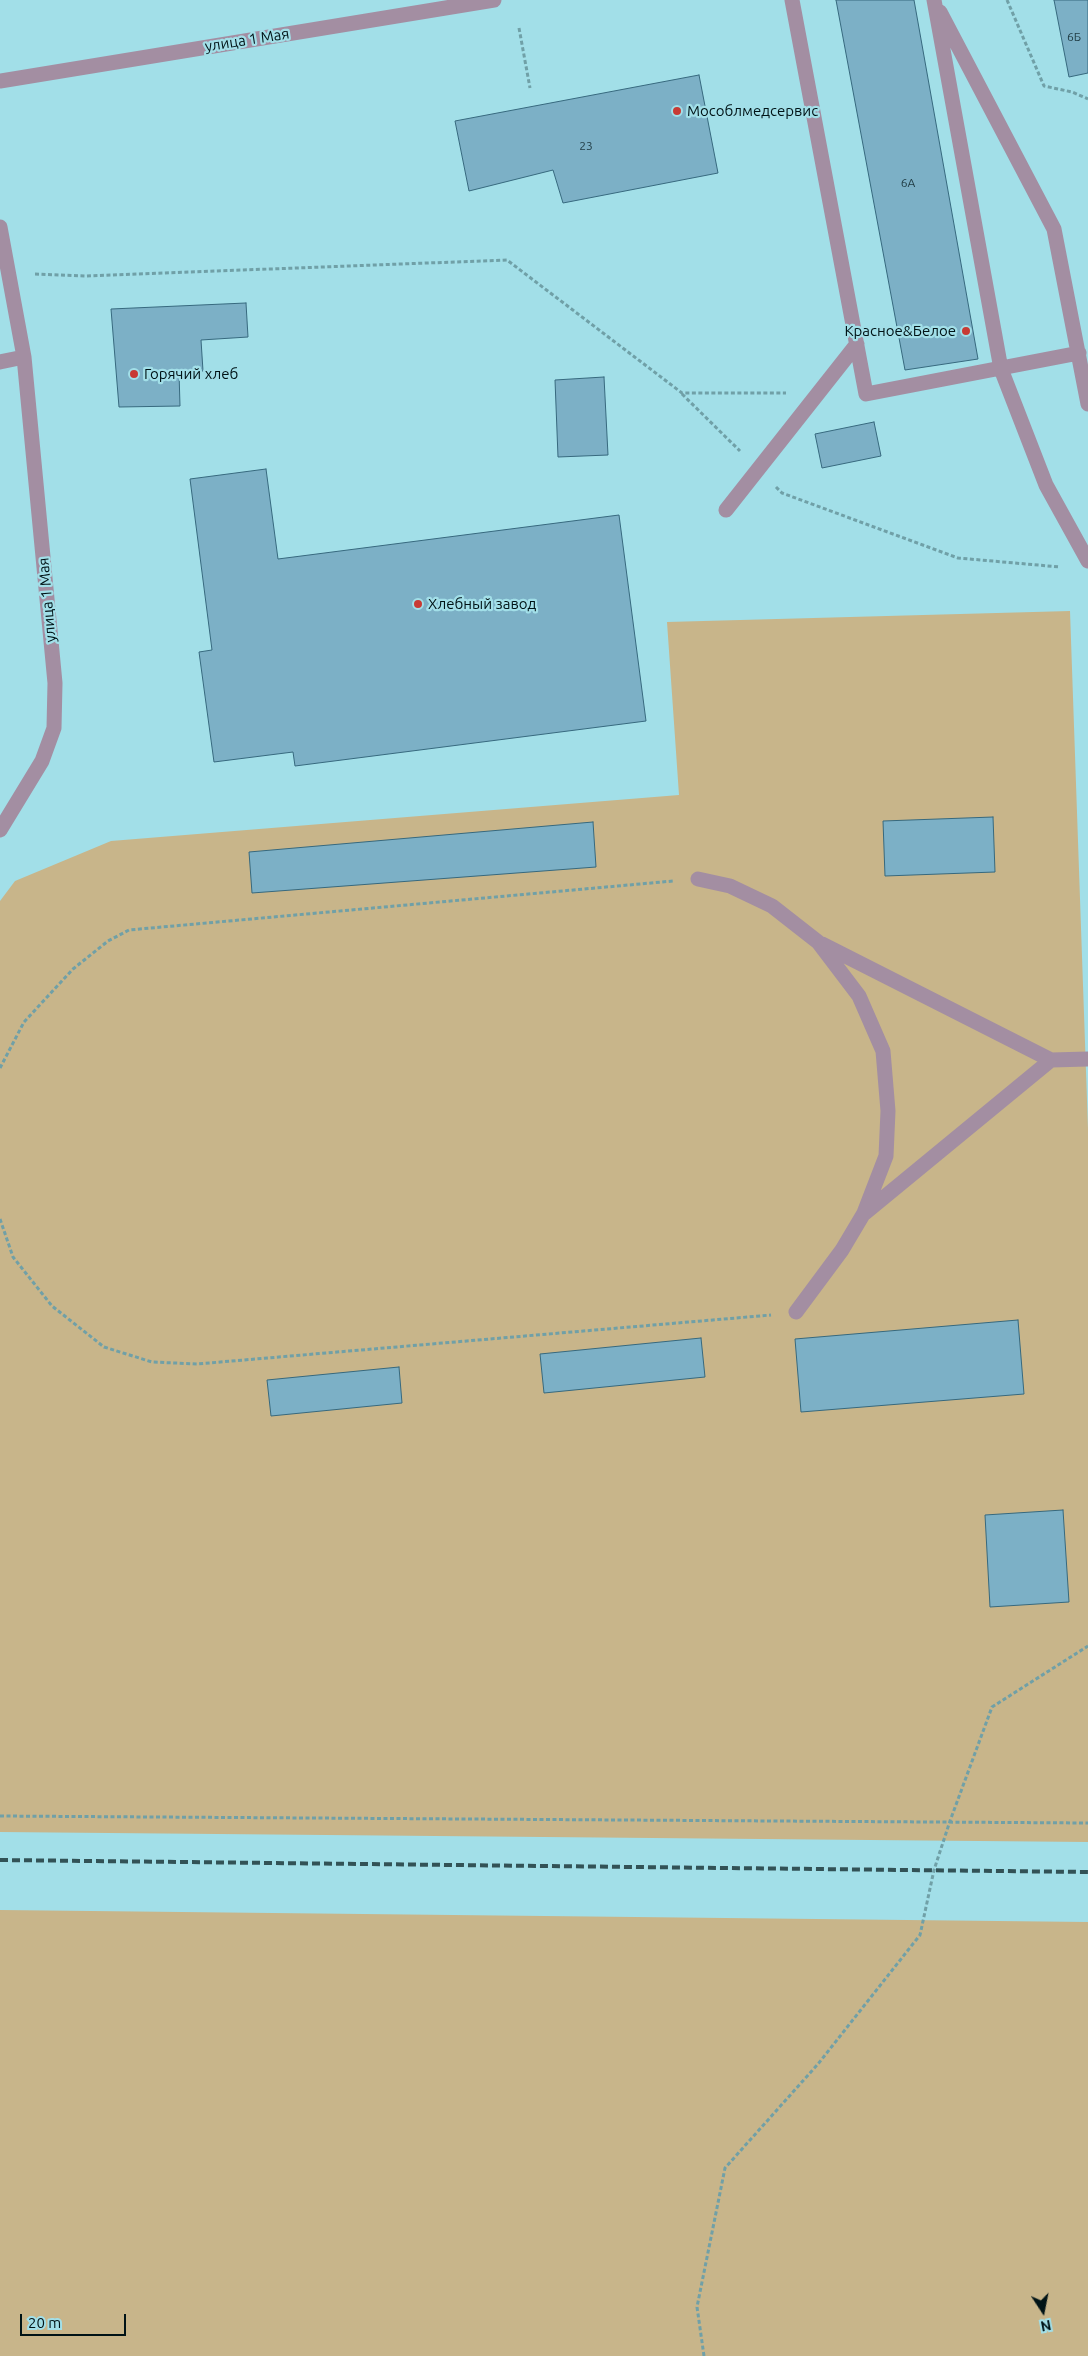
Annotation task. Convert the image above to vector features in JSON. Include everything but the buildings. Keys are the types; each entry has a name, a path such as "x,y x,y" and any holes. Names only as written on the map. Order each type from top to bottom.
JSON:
{"street":[{"name":"улица 1 Мая","path":"0,81 494,0"},
{"path":"792,0 866,394 1079,353"},
{"path":"934,0 1054,229 1088,404"},
{"path":"934,0 1001,369 1046,485 1088,561"},
{"name":"улица 1 Мая","path":"0,228 24,357 55,683 54,728 42,761 0,830"},
{"path":"726,510 857,344"},
{"path":"0,362 24,357"},
{"path":"698,879 730,886 772,906 818,942 1051,1060 1088,1059"},
{"path":"796,1312 842,1250 864,1213 886,1156 888,1111 883,1051 859,996 818,942"},
{"path":"864,1213 1051,1060"}],"path":[{"path":"1007,0 1044,86 1072,92 1088,99"},
{"path":"519,28 530,88"},
{"path":"8,271 86,276 507,260 682,393 782,494 958,558 1069,568"},
{"path":"682,393 818,393"},
{"path":"0,1068 24,1022 67,975 108,941 129,930 698,879"},
{"path":"0,1219 13,1257 52,1306 104,1347 152,1362 197,1364 796,1312"},
{"path":"704,2356 697,2306 725,2168 818,2064 920,1935 934,1870 992,1707 1088,1646"},
{"path":"0,1816 1088,1823"}],"shaded area":[{"path":"1070,611 1088,1129 1088,1842 0,1832 0,901 15,881 111,841 679,795 667,622"},
{"path":"0,1910 1088,1922 1088,2356 0,2356"}],"railway":[{"path":"0,1860 1088,1872"}],"place":[{"name":"Мособлмедсервис","path":"677,111"},
{"name":"Красное&Белое","path":"966,331"},
{"name":"Горячий хлеб","path":"134,374"},
{"name":"Хлебный завод","path":"418,604"}]}
